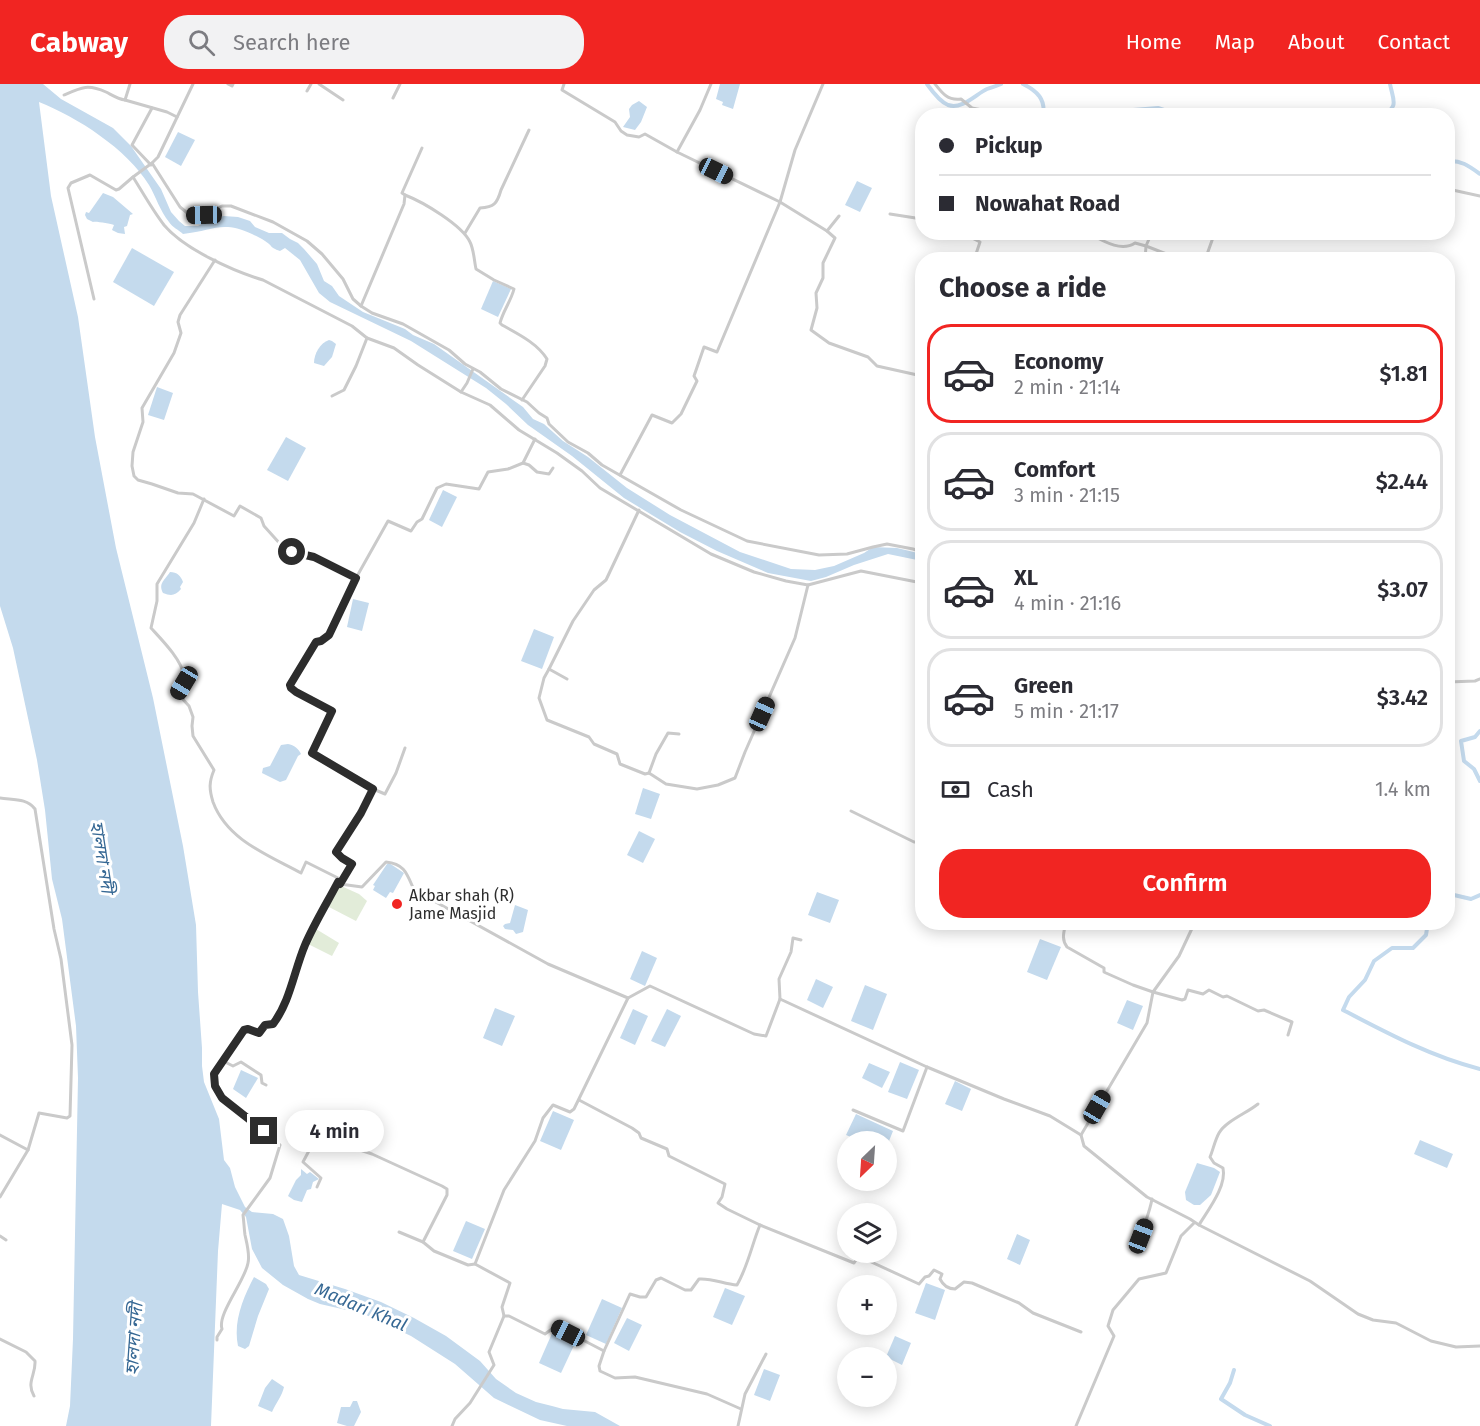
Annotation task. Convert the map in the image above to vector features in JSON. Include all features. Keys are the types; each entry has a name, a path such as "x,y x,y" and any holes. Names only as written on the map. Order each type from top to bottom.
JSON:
{"street":[{"path":"125,100 130,84"},
{"path":"94,299 68,188 71,183 90,175 116,190 150,165 158,157 193,84"},
{"path":"228,84 232,86 233,84"},
{"path":"307,92 311,84"},
{"path":"320,84 343,100"},
{"path":"393,98 400,84"},
{"path":"564,84 562,90 615,122 627,135 639,137 645,134 780,202 835,238 823,263 823,278 816,293 817,308 811,330 829,343 868,357 877,366 915,374"},
{"path":"677,152 711,84"},
{"path":"620,475 652,415 672,423 681,414 697,381 694,376 704,347 717,352 780,202 795,150 823,84"},
{"path":"935,84 945,96 955,100 961,99 972,108"},
{"path":"64,95 82,87 97,87 117,98 177,117"},
{"path":"152,108 132,145 150,165 180,207 191,216 204,215 222,206 231,206 273,222 307,241 322,254 343,279 353,299 361,306 372,313 404,324 449,350 465,364 546,418 549,424 568,442 577,445 602,465 681,510 747,541 819,555 847,554 887,544 915,550"},
{"path":"465,233 480,208 489,207 498,199 529,130"},
{"path":"361,306 404,204 405,195 402,192 422,148"},
{"path":"133,177 165,226 191,248 263,280 335,316 367,338 394,348 461,392 490,405 519,430 558,453 582,471 600,488 711,554 776,578 808,585 861,571 915,582"},
{"path":"1455,191 1480,196"},
{"path":"405,195 419,200 465,233 471,243 476,269 514,289 500,323 528,340 548,359 522,400"},
{"path":"890,214 915,218"},
{"path":"826,231 839,216"},
{"path":"976,240 980,242 977,252"},
{"path":"1104,240 1128,248 1135,243 1159,252"},
{"path":"1146,252 1149,240"},
{"path":"215,260 178,319 181,333 174,352 145,400 142,408 142,426 131,459 134,476 138,480 178,493 194,494 234,516 240,506 261,518 264,526 282,546 292,552 314,557 356,578"},
{"path":"332,396 344,390 367,338"},
{"path":"461,392 473,369"},
{"path":"523,463 535,440"},
{"path":"405,748 385,794 373,789 312,753 332,711 296,692 290,685 316,642 329,635 356,578 388,521 411,531 422,519 437,488 446,484 479,489 488,472 508,469 523,463 537,472 549,474 552,468"},
{"path":"204,499 194,524 157,584 151,628 173,653 184,675 184,683 178,694 189,706 193,717 193,736 214,770 209,788 217,811 225,824 237,836 258,850 301,873 306,862 341,882 362,887 386,862 395,863 405,869 414,890 548,964 628,998"},
{"path":"639,510 606,580 594,590 573,621 544,678 539,698 547,720 590,737 594,744 617,754 620,764 645,774 649,773 666,784 697,789 718,785 735,778 795,638 808,585"},
{"path":"549,669 567,679"},
{"path":"1455,682 1480,679"},
{"path":"649,773 656,754 668,733 679,734"},
{"path":"217,1340 222,1329 223,1316 249,1264 243,1215 270,1178 280,1145 222,1098 215,1086 214,1074 245,1030 259,1033 265,1025 276,1021 288,996 305,945 338,882 341,882 352,864 336,852 361,813 373,789"},
{"path":"0,798 22,800 32,804 35,809 61,959 72,1045 70,1116 67,1118 39,1113 28,1150 0,1197"},
{"path":"851,812 915,842"},
{"path":"1064,930 1063,938 1067,947 1104,968 1106,974 1132,986 1182,1000 1191,989 1203,994 1209,990 1223,997 1227,996 1258,1011 1264,1010 1292,1022 1288,1035"},
{"path":"1081,1135 1147,1023 1154,992 1179,956 1191,930"},
{"path":"475,1264 504,1190 535,1141 543,1118 553,1105 570,1112 574,1109 628,998 650,986 754,1034 766,1036 780,999 779,979 791,952 792,938 801,940"},
{"path":"780,999 927,1067 1050,1116 1081,1135 1084,1146 1147,1197 1310,1281 1358,1314 1373,1320 1396,1323 1431,1341 1456,1347 1480,1346"},
{"path":"223,1061 233,1066 241,1062 247,1065 261,1075 262,1083 266,1085"},
{"path":"853,1110 903,1131 927,1067"},
{"path":"579,1100 637,1131 641,1138 667,1149 669,1156 725,1184 718,1203 760,1225 854,1263 858,1257 867,1260 919,1284 934,1270 942,1274 940,1279 947,1287 955,1289 964,1282 972,1283 1019,1302 1033,1313 1081,1332"},
{"path":"1199,1225 1212,1206 1222,1183 1223,1168 1214,1163 1210,1157 1219,1133 1235,1118 1244,1115 1258,1104"},
{"path":"0,1135 28,1150"},
{"path":"317,1187 321,1178 303,1162 312,1145 320,1140 330,1140 372,1154 442,1186 447,1189 447,1195 423,1242"},
{"path":"1138,1252 1138,1244 1152,1199"},
{"path":"1076,1426 1114,1336 1108,1326 1113,1310 1139,1279 1167,1273 1181,1236 1194,1223"},
{"path":"741,1409 707,1394 635,1377 615,1378 600,1371 599,1366 630,1294 646,1297 656,1280 661,1278 685,1290 691,1290 699,1279 737,1285 760,1225"},
{"path":"399,1232 423,1242 434,1251 468,1265 475,1264 510,1283 502,1307 504,1316 489,1352 494,1365 452,1426"},
{"path":"0,1236 6,1240"},
{"path":"504,1316 509,1316 545,1334 556,1326 604,1351"},
{"path":"0,1339 26,1352 35,1361 30,1383 34,1396"},
{"path":"738,1426 746,1394 766,1354"}],"green space":[{"path":"339,885 359,894 367,901 356,921 327,906"},
{"path":"316,929 339,943 332,956 308,944"}],"water":[{"path":"0,84 43,84 61,99 113,128 131,146 161,189 171,212 185,226 198,226 211,219 224,216 238,217 250,221 255,227 269,233 282,233 298,243 317,264 324,281 332,286 339,296 363,312 434,344 523,407 533,419 544,424 563,441 588,457 627,488 670,515 740,552 791,569 815,570 834,566 873,547 897,548 915,552 915,560 888,554 811,581 768,573 680,532 624,498 572,456 528,425 486,388 411,341 330,302 319,293 300,260 285,248 280,251 258,237 233,228 225,227 183,234 166,218 140,172 115,147 85,125 39,102 51,196 78,317 95,437 116,548 153,698 183,846 196,925 204,1082 219,1119 224,1160 230,1168 235,1187 245,1207 252,1212 273,1214 283,1219 289,1236 294,1266 299,1275 381,1302 414,1318 446,1336 480,1361 496,1379 516,1393 536,1402 563,1409 595,1412 620,1426 567,1426 540,1420 494,1398 455,1364 411,1336 364,1314 308,1299 283,1285 262,1268 252,1249 246,1217 240,1210 222,1204 211,1426 66,1426 70,1406 73,1339 78,1078 76,1026 62,919 52,879 37,760 13,648 0,606"},
{"path":"720,84 740,84 733,109 722,105 723,102 716,99"},
{"path":"639,101 647,107 641,122 635,130 623,127 630,117 629,109"},
{"path":"178,132 195,140 181,166 165,157"},
{"path":"857,181 872,188 860,212 845,205"},
{"path":"103,193 113,197 133,214 130,215 127,226 124,227 125,234 112,230 114,225 87,219 86,212 89,213"},
{"path":"132,248 174,272 154,306 113,282"},
{"path":"493,281 511,289 498,317 481,309"},
{"path":"329,340 336,344 332,357 324,366 314,363 318,349"},
{"path":"157,387 173,393 164,420 148,415"},
{"path":"286,437 306,448 288,481 267,470"},
{"path":"443,490 457,497 442,527 429,520"},
{"path":"170,572 178,575 183,582 181,589 173,595 163,593 161,587"},
{"path":"353,599 369,603 362,631 347,627"},
{"path":"534,629 554,637 542,669 521,661"},
{"path":"288,744 299,750 301,754 286,780 280,782 262,773 263,768 270,766 281,745"},
{"path":"643,788 660,794 651,819 635,814"},
{"path":"639,831 655,839 643,863 627,855"},
{"path":"389,863 404,873 393,893 390,892 386,898 373,890 375,886 373,885"},
{"path":"817,892 839,900 830,923 808,915"},
{"path":"515,905 528,910 523,932 516,934 513,930 505,929 503,926 510,923"},
{"path":"1040,939 1061,947 1047,980 1027,972"},
{"path":"642,951 657,958 645,986 630,979"},
{"path":"816,979 833,987 823,1008 807,1000"},
{"path":"865,985 887,994 873,1030 851,1021"},
{"path":"1127,1000 1143,1006 1133,1030 1117,1023"},
{"path":"495,1008 515,1016 502,1046 483,1038"},
{"path":"633,1009 648,1016 635,1045 620,1038"},
{"path":"667,1009 681,1016 665,1047 651,1041"},
{"path":"900,1062 919,1070 907,1099 888,1092"},
{"path":"869,1063 890,1072 882,1088 862,1078"},
{"path":"241,1070 258,1078 246,1098 233,1089"},
{"path":"955,1081 971,1089 962,1111 945,1104"},
{"path":"553,1111 574,1120 561,1150 540,1141"},
{"path":"856,1114 893,1131 848,1131"},
{"path":"1420,1140 1453,1154 1447,1168 1414,1154"},
{"path":"1197,1163 1220,1172 1211,1195 1200,1205 1194,1205 1186,1200 1185,1192"},
{"path":"301,1169 319,1179 313,1182 311,1189 307,1190 302,1202 288,1196 301,1175"},
{"path":"466,1221 485,1229 472,1259 453,1251"},
{"path":"1017,1234 1030,1240 1020,1265 1007,1259"},
{"path":"254,1277 266,1284 269,1289 249,1346 245,1349 238,1346 238,1319"},
{"path":"926,1283 945,1290 935,1320 915,1313"},
{"path":"725,1288 745,1296 732,1325 713,1317"},
{"path":"602,1299 622,1308 606,1344 586,1335"},
{"path":"627,1318 642,1325 629,1351 614,1343"},
{"path":"553,1331 576,1341 561,1373 539,1363"},
{"path":"895,1336 911,1343 902,1365 897,1362 897,1347 890,1347"},
{"path":"764,1369 780,1375 770,1401 754,1395"},
{"path":"272,1379 284,1387 272,1412 258,1406 265,1388"},
{"path":"353,1401 357,1401 361,1412 354,1426 337,1423 341,1407 350,1407"}],"waterway":[{"path":"927,84 936,96 953,106 964,103 987,89 1001,84"},
{"path":"1023,84 1039,96 1044,108"},
{"path":"1390,84 1394,103 1392,108"},
{"path":"1455,162 1480,174"},
{"path":"1480,731 1475,737 1461,741 1464,761 1474,769 1480,781"},
{"path":"1455,895 1471,899 1480,895"},
{"path":"1427,930 1426,935 1413,948 1392,948 1374,961 1365,980 1349,997 1343,1010 1427,1051 1480,1069"},
{"path":"1234,1370 1221,1399 1245,1415 1270,1426"}],"place":[{"name":"Akbar shah (R) Jame Masjid","path":"397,904"}],"route":[{"path":"264,1131 222,1098 215,1086 214,1074 244,1030 259,1033 265,1025 276,1021 288,996 305,945 338,882 340,884 352,864 336,852 361,813 373,789 312,753 332,711 296,692 290,685 316,642 329,635 356,578 314,557 292,552"}],"water label":[{"name":"হালদা নদী","path":"102,857"},
{"name":"Madari Khal","path":"361,1307"},
{"name":"হালদা নদী","path":"134,1339"}]}
